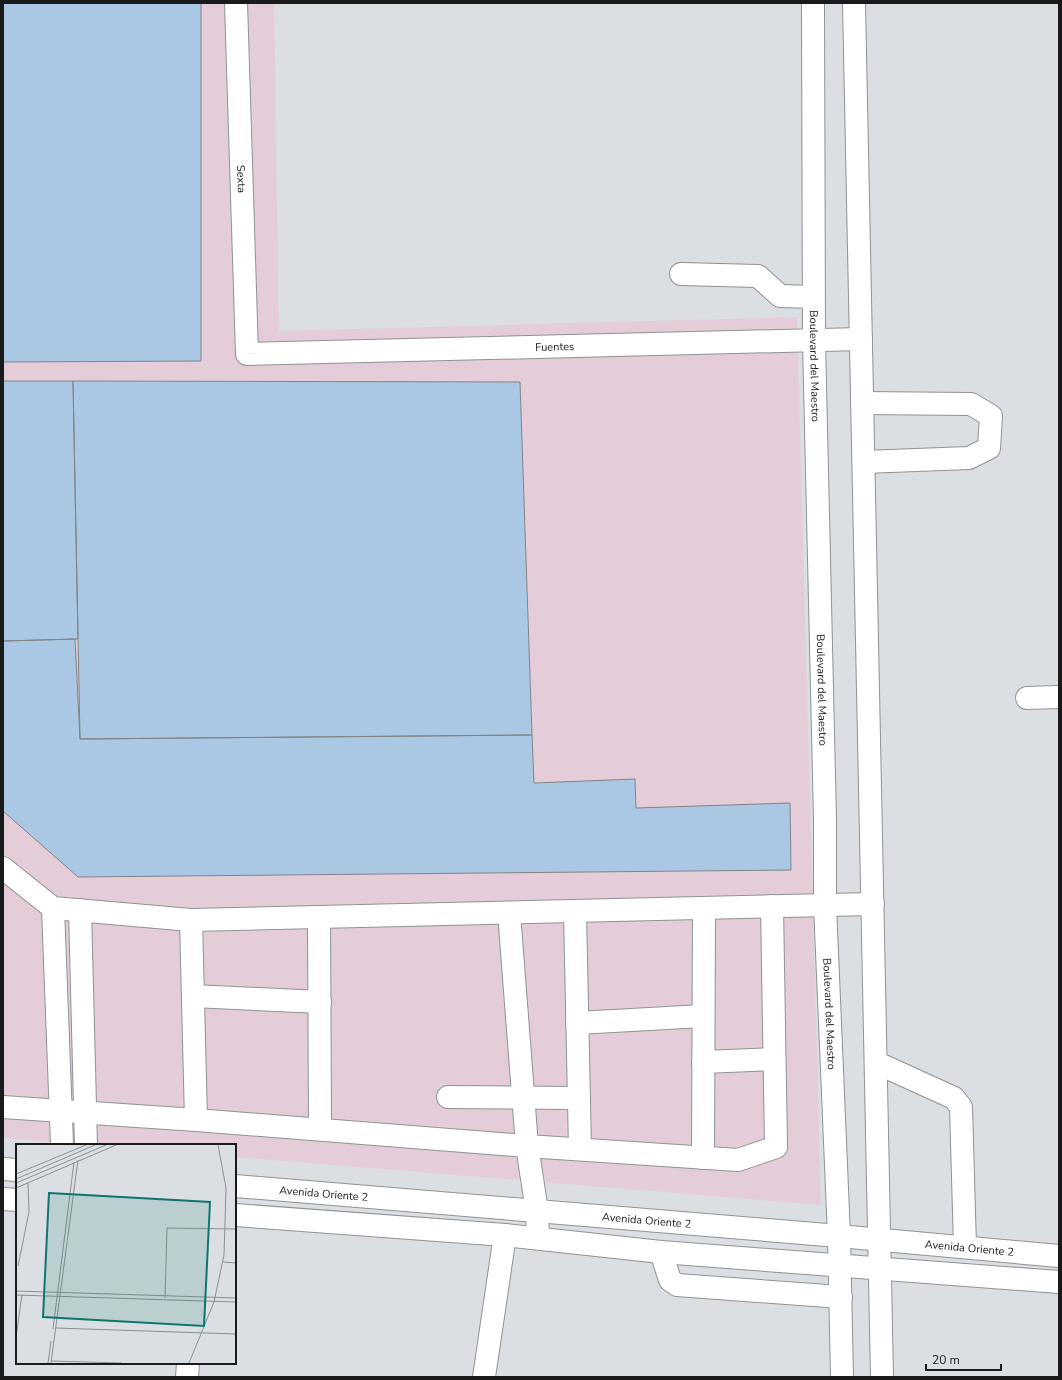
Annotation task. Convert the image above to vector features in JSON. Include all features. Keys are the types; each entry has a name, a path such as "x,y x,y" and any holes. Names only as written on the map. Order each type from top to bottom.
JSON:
{"main road":[{"name":"Sexta","path":"236,3 247,354"},
{"name":"Boulevard del Maestro","path":"813,3 814,341 825,820 825,904 839,1236 842,1377"},
{"path":"854,3 877,1063 882,1377"},
{"path":"681,274 758,276 780,296 814,297"},
{"name":"Fuentes","path":"247,354 861,339"},
{"path":"862,403 971,404 991,416 989,448 969,458 864,462"},
{"path":"1027,698 1059,697"},
{"path":"3,868 53,908 191,920 873,904"},
{"path":"3,1107 320,1129 527,1146 738,1160 776,1147 772,906"},
{"path":"53,908 62,1144"},
{"path":"703,1158 704,908"},
{"path":"80,910 86,1144"},
{"path":"575,911 580,1149"},
{"path":"509,913 527,1146 537,1211 538,1238"},
{"path":"320,917 320,1129"},
{"path":"191,920 196,1120"},
{"path":"193,996 320,1002"},
{"path":"577,1024 703,1016"},
{"path":"703,1062 774,1059"},
{"path":"877,1063 954,1098 961,1107 965,1247"},
{"path":"448,1097 579,1098"},
{"path":"3,1169 16,1170"},
{"name":"Avenida Oriente 2","path":"236,1186 839,1236 1059,1256"},
{"path":"3,1199 16,1200"},
{"path":"236,1215 505,1235 661,1252 1059,1282"},
{"path":"484,1377 505,1235"},
{"path":"661,1252 670,1280 677,1285 841,1297"},
{"path":"188,1364 188,1377"}],"shaded area":[{"path":"3,3 274,3 279,331 797,317 821,1205 236,1157 236,1144 77,1144 3,1138"}],"building":[{"path":"3,3 201,3 201,361 3,362"},
{"path":"3,381 73,381 78,639 3,641"},
{"path":"73,381 520,382 532,735 80,739"},
{"path":"75,639 80,739 532,735 534,783 635,779 636,808 790,803 791,870 78,877 3,811 3,641"}]}
